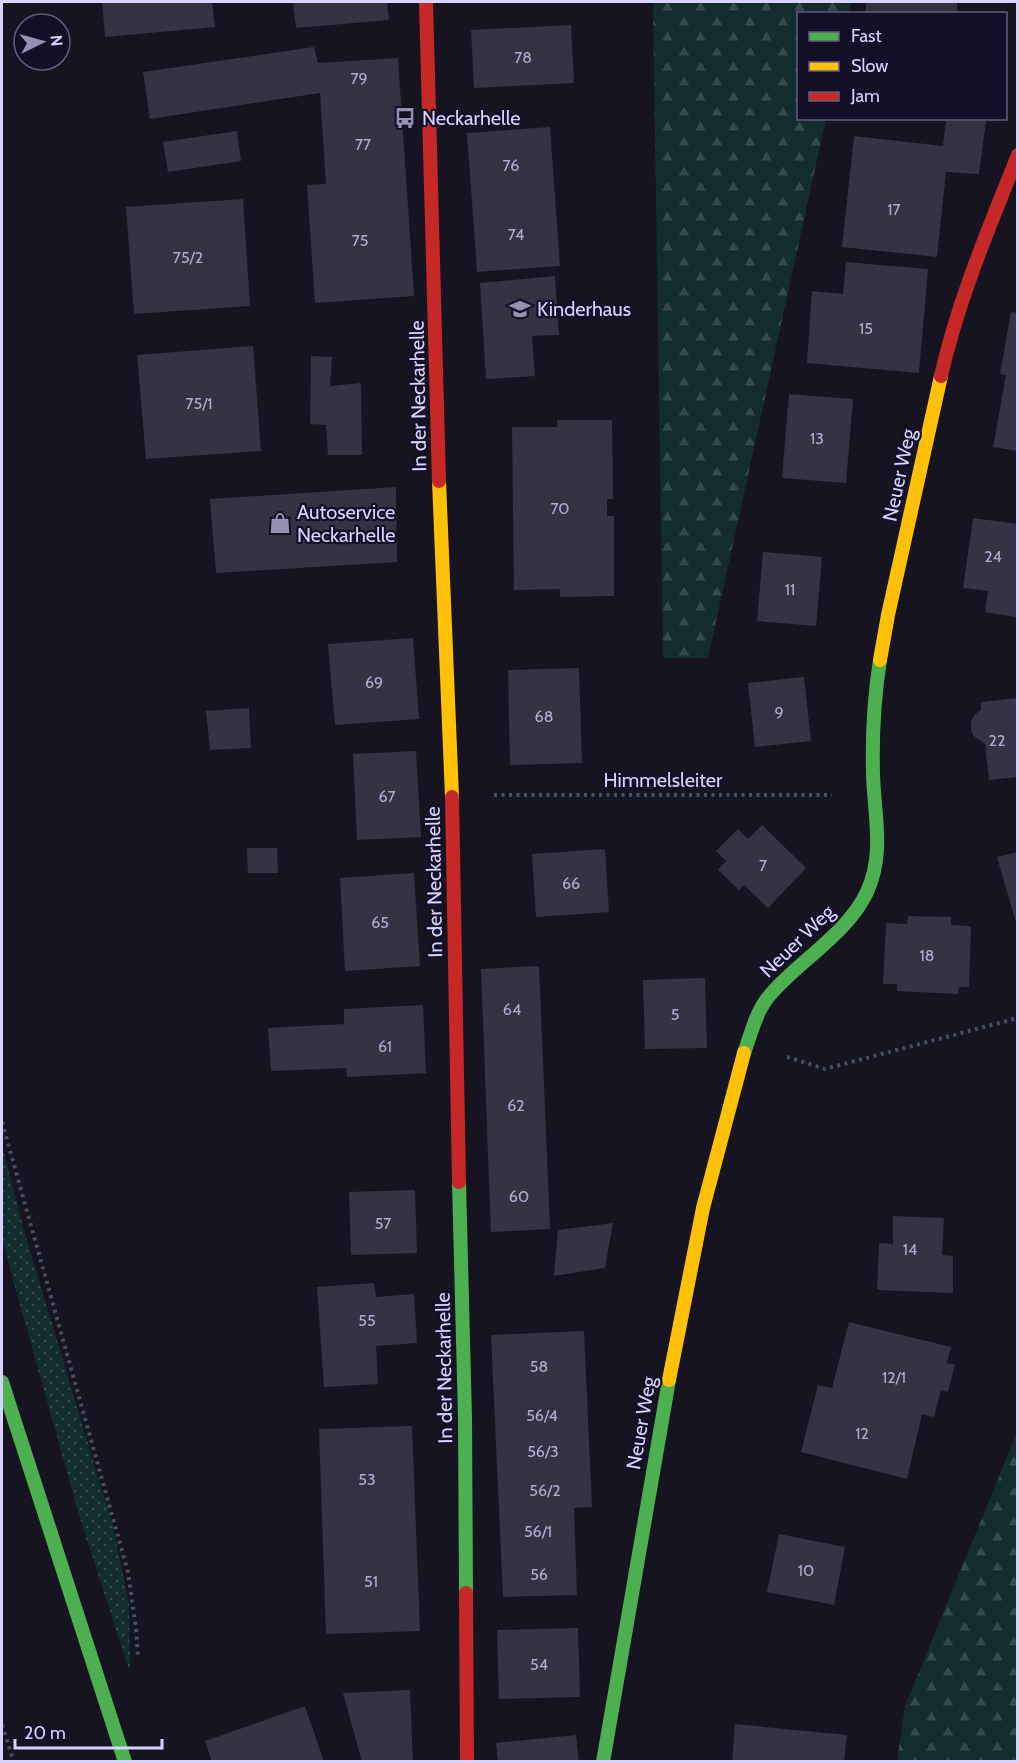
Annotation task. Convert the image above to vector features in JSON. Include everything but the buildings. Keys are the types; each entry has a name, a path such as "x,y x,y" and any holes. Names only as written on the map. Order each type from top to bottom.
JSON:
{"street":[{"name":"In der Neckarhelle","path":"426,2 442,571 452,795 465,1418 467,1761"},
{"name":"Neuer Weg","path":"603,1761 671,1369 703,1208 739,1070 758,1014 769,996 851,917 867,892 876,864 878,832 873,728 876,684 949,339 973,267 1017,155"},
{"path":"2,1382 125,1761"}],"path":[{"name":"Himmelsleiter","path":"452,795 875,795"},
{"path":"783,1056 825,1069 1017,1018"},
{"path":"2,1122 128,1572 138,1660"},
{"path":"2,1725 14,1761"}],"green space":[{"path":"653,2 851,2 848,12 797,12 797,120 826,120 708,658 663,658"},
{"path":"2,1145 26,1237 114,1530 129,1604 130,1673 79,1515 2,1240"},
{"path":"1016,1435 1018,1436 1017,1761 897,1761 905,1706"}],"traffic: fast":[{"path":"744,1053 754,1023 765,1001 782,982 836,934 859,907 867,892 876,863 877,848 873,731 880,660"},
{"path":"459,1182 465,1418 466,1593"},
{"path":"603,1762 669,1380"},
{"path":"2,1382 125,1762"}],"traffic: slow":[{"path":"880,660 941,376"},
{"path":"439,481 452,797"},
{"path":"669,1380 703,1208 744,1053"}],"traffic: jam":[{"path":"426,2 439,481"},
{"path":"941,376 965,292 1018,155"},
{"path":"452,797 459,1182"},
{"path":"466,1593 467,1762"}],"place":[{"name":"Neckarhelle","path":"405,118"},
{"name":"Kinderhaus","path":"520,309"},
{"name":"Autoservice Neckarhelle","path":"280,523"}]}
